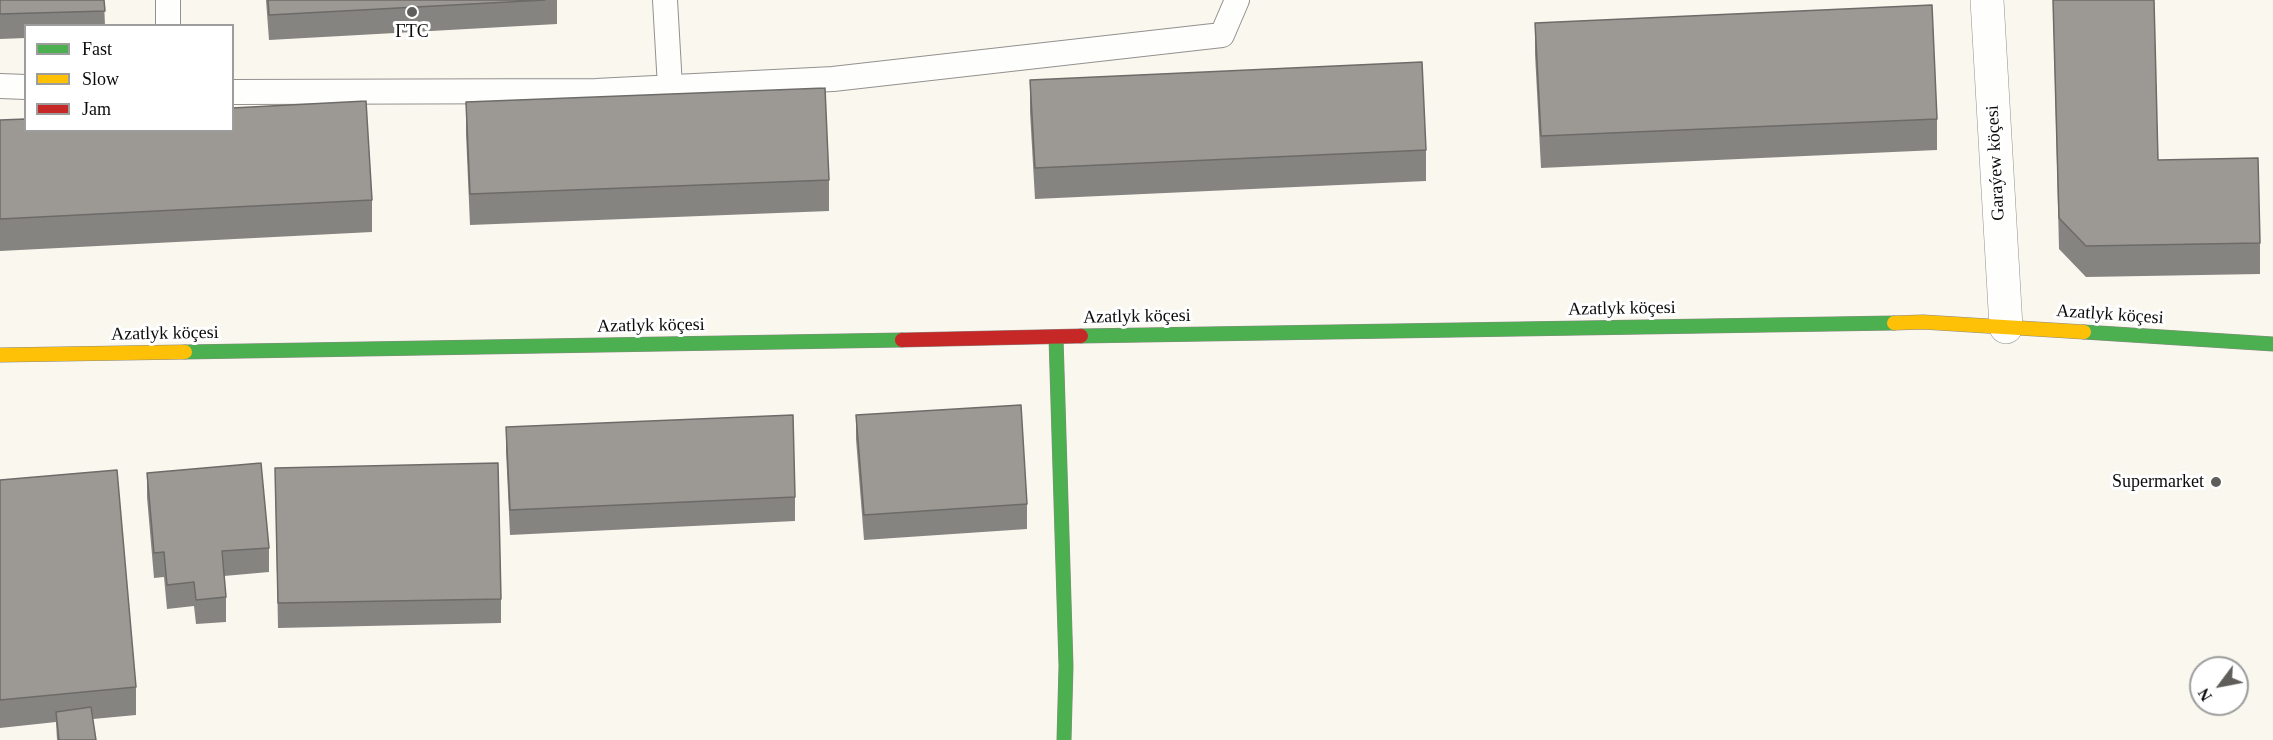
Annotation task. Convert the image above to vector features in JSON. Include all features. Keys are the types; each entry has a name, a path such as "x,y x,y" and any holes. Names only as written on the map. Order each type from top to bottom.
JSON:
{"street":[{"name":"Garaýew köçesi","path":"1987,0 2006,327"},
{"name":"Azatlyk köçesi","path":"0,354 1923,322 2273,344"},
{"path":"1056,337 1066,666 1064,740"}],"lane":[{"path":"168,0 168,24"},
{"path":"665,0 670,87"},
{"path":"234,92 596,92 833,79 1222,35 1238,0"},
{"path":"0,86 24,87"}],"building":[{"path":"0,0 104,0 105,11 0,14"},
{"path":"268,0 545,0 269,15"},
{"path":"2053,0 2154,0 2158,160 2258,158 2260,243 2086,246 2059,218"},
{"path":"1932,5 1937,119 1541,136 1535,23"},
{"path":"1422,62 1426,150 1035,168 1030,80"},
{"path":"825,88 829,180 470,194 466,102"},
{"path":"366,101 372,200 0,219 0,120 24,119 24,132 234,132 234,108"},
{"path":"1021,405 1027,504 864,515 856,415"},
{"path":"793,415 795,497 510,510 506,427"},
{"path":"261,463 269,548 222,551 226,597 196,600 194,582 167,585 164,552 154,553 147,473"},
{"path":"498,463 501,599 278,603 275,468"},
{"path":"117,470 136,687 0,700 0,480"},
{"path":"91,707 96,740 59,740 56,712"}],"traffic: fast":[{"path":"1081,336 1894,323"},
{"path":"2084,332 2273,344"},
{"path":"1056,337 1066,666 1064,740"},
{"path":"185,352 902,340"}],"traffic: slow":[{"path":"1894,323 1923,322 2084,332"},
{"path":"0,355 185,352"}],"traffic: jam":[{"path":"902,340 1081,336"}],"place":[{"name":"ГТС","path":"412,12"},
{"name":"Supermarket","path":"2216,482"}]}
